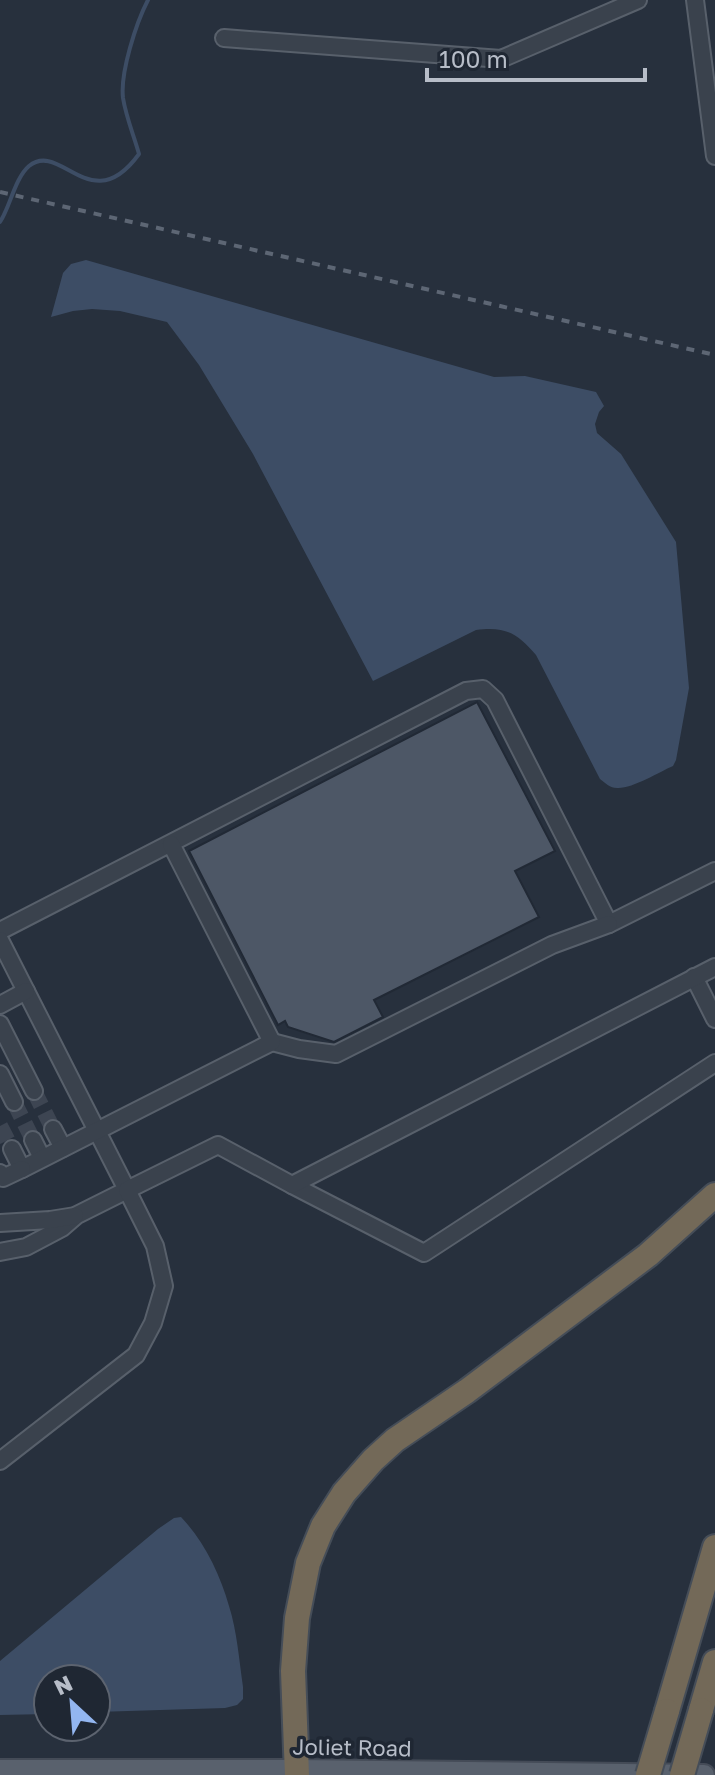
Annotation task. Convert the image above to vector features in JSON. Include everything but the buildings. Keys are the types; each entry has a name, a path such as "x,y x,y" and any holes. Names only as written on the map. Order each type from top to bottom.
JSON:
{"highway":[{"path":"297,1772 293,1671 297,1618 308,1563 323,1526 344,1493 395,1440 467,1391 648,1255 715,1195"},
{"path":"648,1775 715,1547"},
{"path":"682,1775 715,1662"}],"main road":[{"name":"Joliet Road","path":"0,1770 704,1775"}],"lane":[{"path":"224,38 501,59 638,0"},
{"path":"695,0 715,156"},
{"path":"0,931 466,691 483,689 495,700 609,924"},
{"path":"171,844 272,1042"},
{"path":"0,1173 3,1178 22,1169 272,1042 336,1054 552,945 609,924 715,871"},
{"path":"0,940 155,1246 164,1286 153,1323 136,1355 0,1461"},
{"path":"292,1185 715,967"},
{"path":"694,977 715,1019"},
{"path":"0,1005 26,991"},
{"path":"0,1024 34,1091"},
{"path":"0,1252 26,1247 62,1228 77,1215 218,1145 424,1253 715,1063"},
{"path":"0,1074 14,1102"},
{"path":"53,1129 63,1148"},
{"path":"33,1140 42,1158"},
{"path":"12,1149 22,1169"},
{"path":"0,1223 77,1215"}],"water":[{"path":"86,260 494,377 525,376 596,392 604,406 595,424 597,433 621,454 676,542 689,688 673,766 623,788 612,787 600,779 536,655 523,641 503,630 476,630 373,681 253,454 199,365 167,322 120,311 92,309 51,317 63,273 71,264"},
{"path":"181,1517 189,1526 216,1570 236,1635 243,1699 237,1705 225,1708 112,1712 112,1663 32,1663 32,1714 0,1715 0,1661 174,1518"}],"waterway":[{"path":"0,222 20,178 29,166 41,161 53,162 92,180 106,180 122,172 139,154 126,112 123,88 130,48 148,0"}],"tunnel":[{"path":"34,1091 53,1129"},
{"path":"14,1102 33,1140"},
{"path":"0,1126 12,1149"}],"railway":[{"path":"0,192 715,355"}]}
